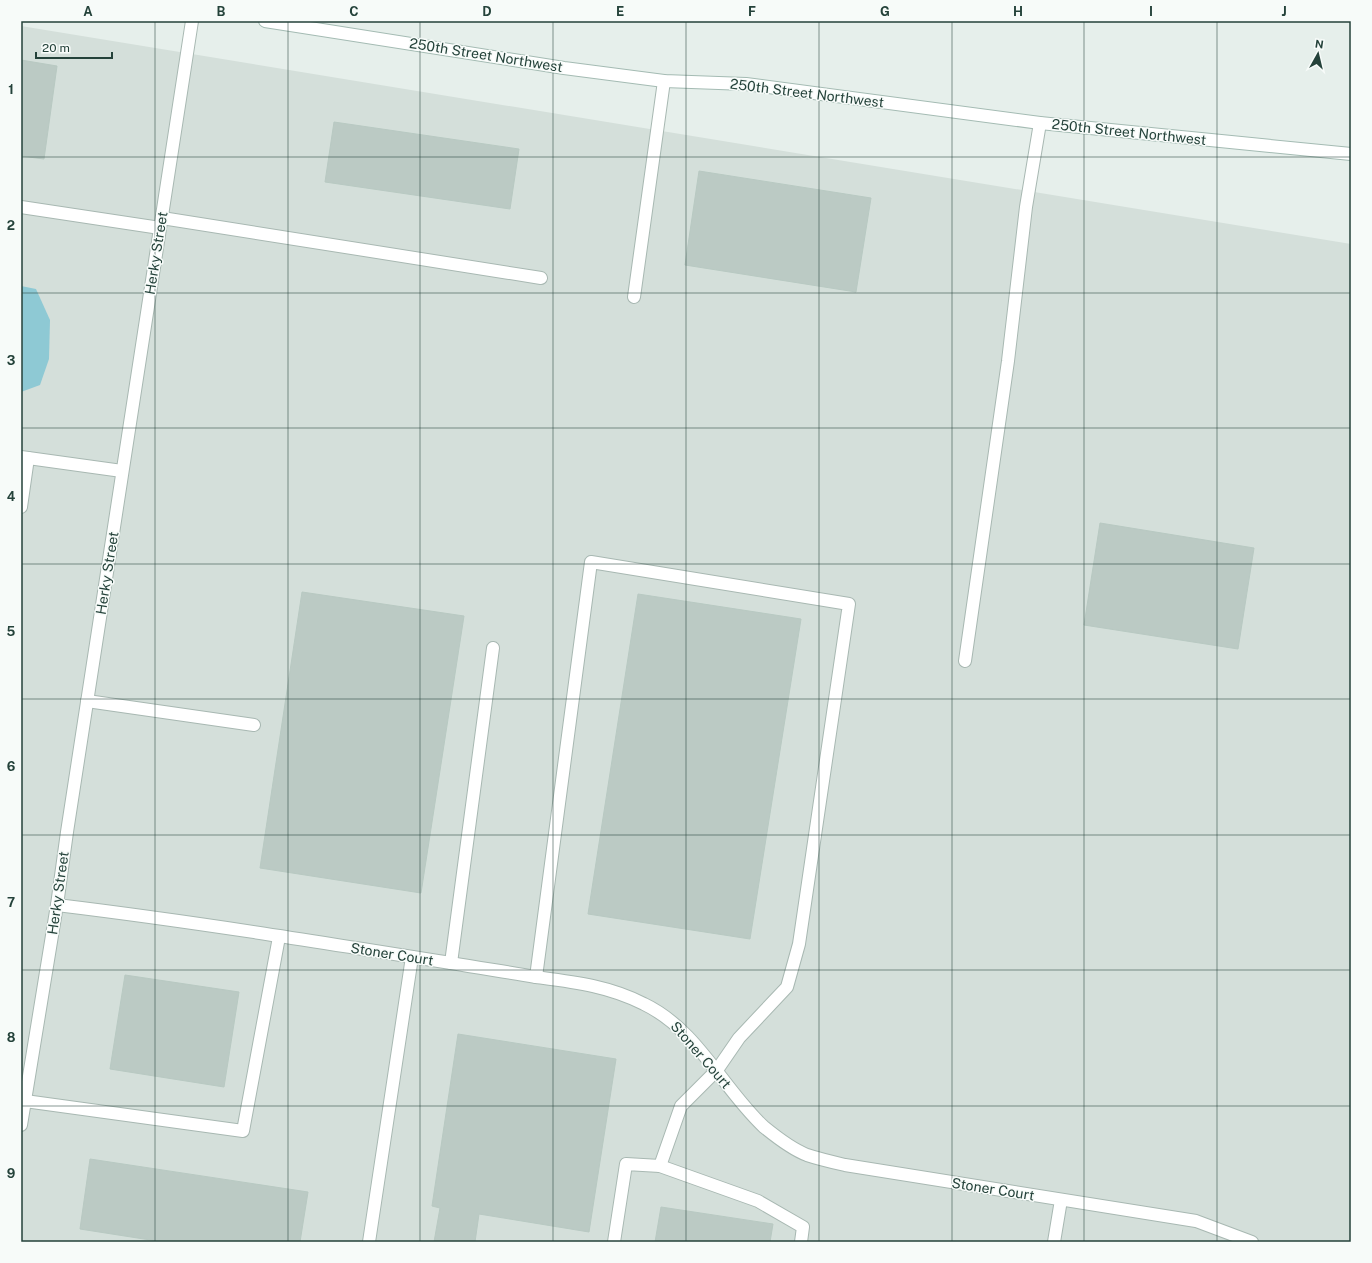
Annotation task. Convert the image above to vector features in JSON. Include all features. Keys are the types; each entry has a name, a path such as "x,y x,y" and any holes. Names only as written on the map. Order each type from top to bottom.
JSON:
{"street":[{"name":"Herky Street","path":"21,1125 57,905 66,832 192,21"},
{"name":"250th Street Northwest","path":"265,21 564,68 664,81 746,84 1040,123 1351,154"},
{"path":"634,297 664,81"},
{"path":"965,661 1008,361 1026,207 1040,123"},
{"path":"21,207 161,223 541,278"},
{"path":"21,507 25,457 122,471"},
{"path":"536,976 591,562 849,604 799,944 787,987 739,1038 716,1070 681,1106 660,1166"},
{"path":"451,963 493,648"},
{"path":"87,701 254,725"},
{"name":"Stoner Court","path":"57,905 140,915 536,976 616,991 646,1004 670,1020 692,1041 742,1104 765,1127 793,1148 806,1154 845,1166 1196,1221 1252,1242"},
{"path":"25,1101 243,1131 279,937"},
{"path":"369,1242 412,957"},
{"path":"614,1242 626,1164 660,1166 758,1202 803,1227 801,1242"},
{"path":"1054,1242 1061,1200"}],"shaded area":[{"path":"21,26 1351,244 1351,1242 21,1242"}],"water":[{"path":"21,286 36,289 50,320 49,359 40,385 21,392"}],"building":[{"path":"21,60 57,66 44,159 21,156"},
{"path":"334,122 519,149 510,209 325,182"},
{"path":"699,171 871,198 856,292 685,265"},
{"path":"1100,523 1254,548 1238,649 1084,625"},
{"path":"302,592 464,616 421,893 260,868"},
{"path":"638,594 801,619 750,939 588,914"},
{"path":"125,975 239,992 224,1087 110,1069"},
{"path":"458,1034 616,1059 589,1232 479,1214 475,1242 434,1242 440,1208 432,1206"},
{"path":"90,1159 308,1192 300,1242 163,1242 80,1229"},
{"path":"661,1207 773,1224 770,1242 655,1242"}]}
